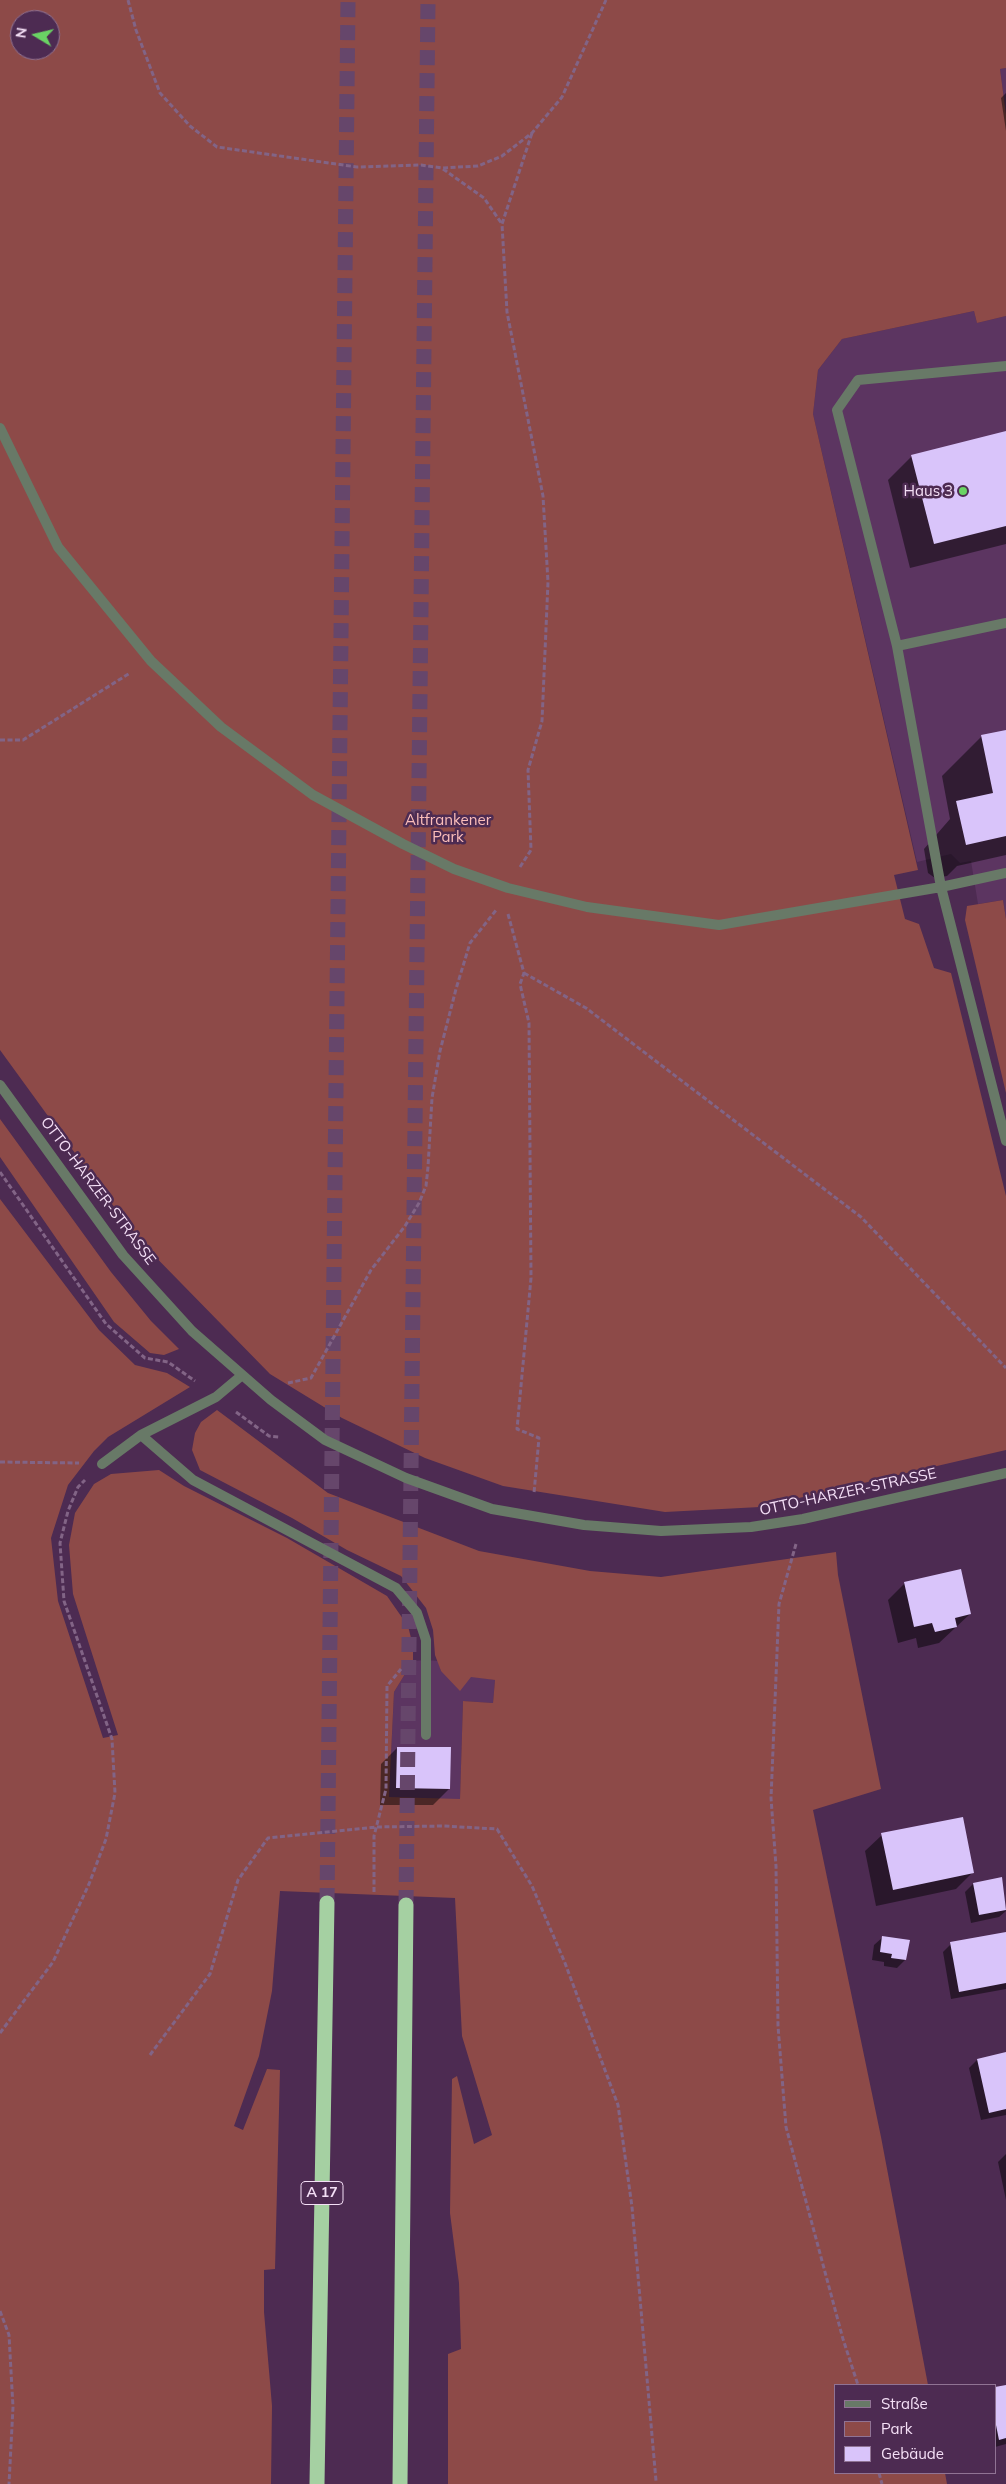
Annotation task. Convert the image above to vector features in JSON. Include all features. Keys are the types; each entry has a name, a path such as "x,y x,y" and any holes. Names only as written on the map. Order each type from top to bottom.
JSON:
{"highway":[{"name":"A 17","path":"317,2484 327,1903"},
{"path":"400,2484 406,1905"}],"street":[{"path":"1006,366 858,380 837,410 897,646 941,887 1006,1141"},
{"path":"0,428 58,547 150,660 221,727 314,795 403,844 454,869 508,888 587,907 719,925 941,887 1006,873"},
{"path":"897,646 1006,623"},
{"name":"OTTO-HARZER-STRASSE","path":"0,1085 123,1255 192,1331 241,1376 325,1440 406,1478 492,1509 584,1525 661,1531 751,1528 803,1519 1006,1472"},
{"path":"102,1464 141,1435 216,1397 241,1376"},
{"path":"141,1435 193,1480 396,1588 417,1613 426,1640 426,1735"}],"path":[{"path":"128,0 136,30 160,93 190,126 217,147 357,167 421,165 442,168 478,166 502,156 532,133 562,96 606,0"},
{"path":"508,888 531,850 528,770 542,721 548,582 543,496 507,312 502,224 532,133"},
{"path":"442,168 484,198 502,224"},
{"path":"0,740 23,740 150,660"},
{"path":"271,1400 284,1384 311,1378 371,1270 420,1203 426,1186 432,1098 440,1051 470,944 490,917"},
{"path":"512,927 524,974 520,984 530,1023 531,1278 517,1429 539,1438 532,1516"},
{"path":"524,974 586,1008 861,1217 1006,1368"},
{"path":"0,1172 106,1324 145,1358 168,1362 269,1436 325,1440"},
{"path":"0,1462 102,1464"},
{"path":"0,2033 53,1962 89,1884 106,1839 115,1792 112,1739 64,1601 60,1543 68,1511 78,1486 102,1464"},
{"path":"803,1519 779,1604 771,1798 776,1866 778,2026 786,2127 842,2339 858,2384"},
{"path":"374,1892 376,1827 386,1789 387,1686"},
{"path":"150,2055 210,1974 238,1880 268,1838 376,1827 443,1826 497,1829 532,1886 565,1963 618,2105 632,2207 656,2481"},
{"path":"0,2311 9,2335 13,2407 9,2484"}],"shaded area":[{"path":"1006,68 1006,114 1000,69"},
{"path":"974,311 977,323 1006,316 1006,919 1003,900 978,904 971,861 960,863 951,854 917,862 813,414 818,370 842,339"},
{"path":"413,1661 438,1661 441,1671 495,1680 493,1703 463,1701 460,1800 389,1798 394,1692"}],"green space":[{"name":"Altfrankener Park","path":"0,0 1006,0 1006,68 1000,69 1006,114 1006,316 977,323 974,311 842,339 818,370 813,414 918,870 894,875 905,919 919,924 934,968 951,973 1006,1196 1006,1450 760,1507 665,1512 503,1486 425,1458 342,1418 270,1374 136,1237 0,1050"},
{"path":"1003,900 1006,919 1006,1093 965,920 967,906"},
{"path":"0,1119 111,1272 151,1321 179,1349 164,1355 150,1353 114,1322 0,1157"},
{"path":"0,1199 99,1330 135,1365 167,1373 190,1387 108,1437 94,1451 68,1485 51,1538 58,1601 103,1738 118,1735 73,1594 69,1545 75,1513 94,1484 111,1474 159,1470 184,1486 287,1538 387,1596 408,1626 413,1646 413,1661 394,1692 389,1797 460,1799 463,1701 493,1703 495,1680 471,1677 460,1691 441,1671 435,1655 433,1630 426,1608 401,1576 347,1550 292,1518 200,1470 192,1450 195,1433 201,1422 217,1410 328,1493 479,1551 590,1571 661,1577 836,1552 838,1575 881,1789 813,1810 881,2137 928,2384 834,2384 834,2474 945,2474 947,2484 448,2484 448,2354 461,2349 459,2283 450,2213 452,2079 457,2076 474,2144 492,2135 462,2036 455,1898 280,1891 272,1991 259,2056 234,2126 243,2130 267,2069 280,2070 275,2269 264,2270 264,2312 272,2406 271,2484 0,2484"}],"building":[{"name":"Haus 3","path":"1006,431 1006,526 934,544 911,455"},
{"path":"1006,730 1006,836 966,845 956,801 993,793 981,735"},
{"path":"961,1569 971,1614 955,1618 957,1627 935,1632 932,1623 914,1627 904,1582"},
{"path":"397,1747 451,1747 450,1789 396,1788"},
{"path":"963,1817 974,1873 893,1890 881,1833"},
{"path":"1002,1877 1006,1910 979,1915 973,1883"},
{"path":"1006,1932 1006,1983 959,1992 950,1942"},
{"path":"882,1936 910,1940 906,1960 891,1958 892,1954 880,1952"},
{"path":"1006,2052 1006,2109 989,2113 977,2059"},
{"path":"1006,2385 1006,2438 999,2440 996,2425 996,2387"}],"tunnel":[{"path":"327,1903 348,0"},
{"path":"406,1905 428,0"}],"place":[{"name":"Haus 3","path":"963,491"}]}
